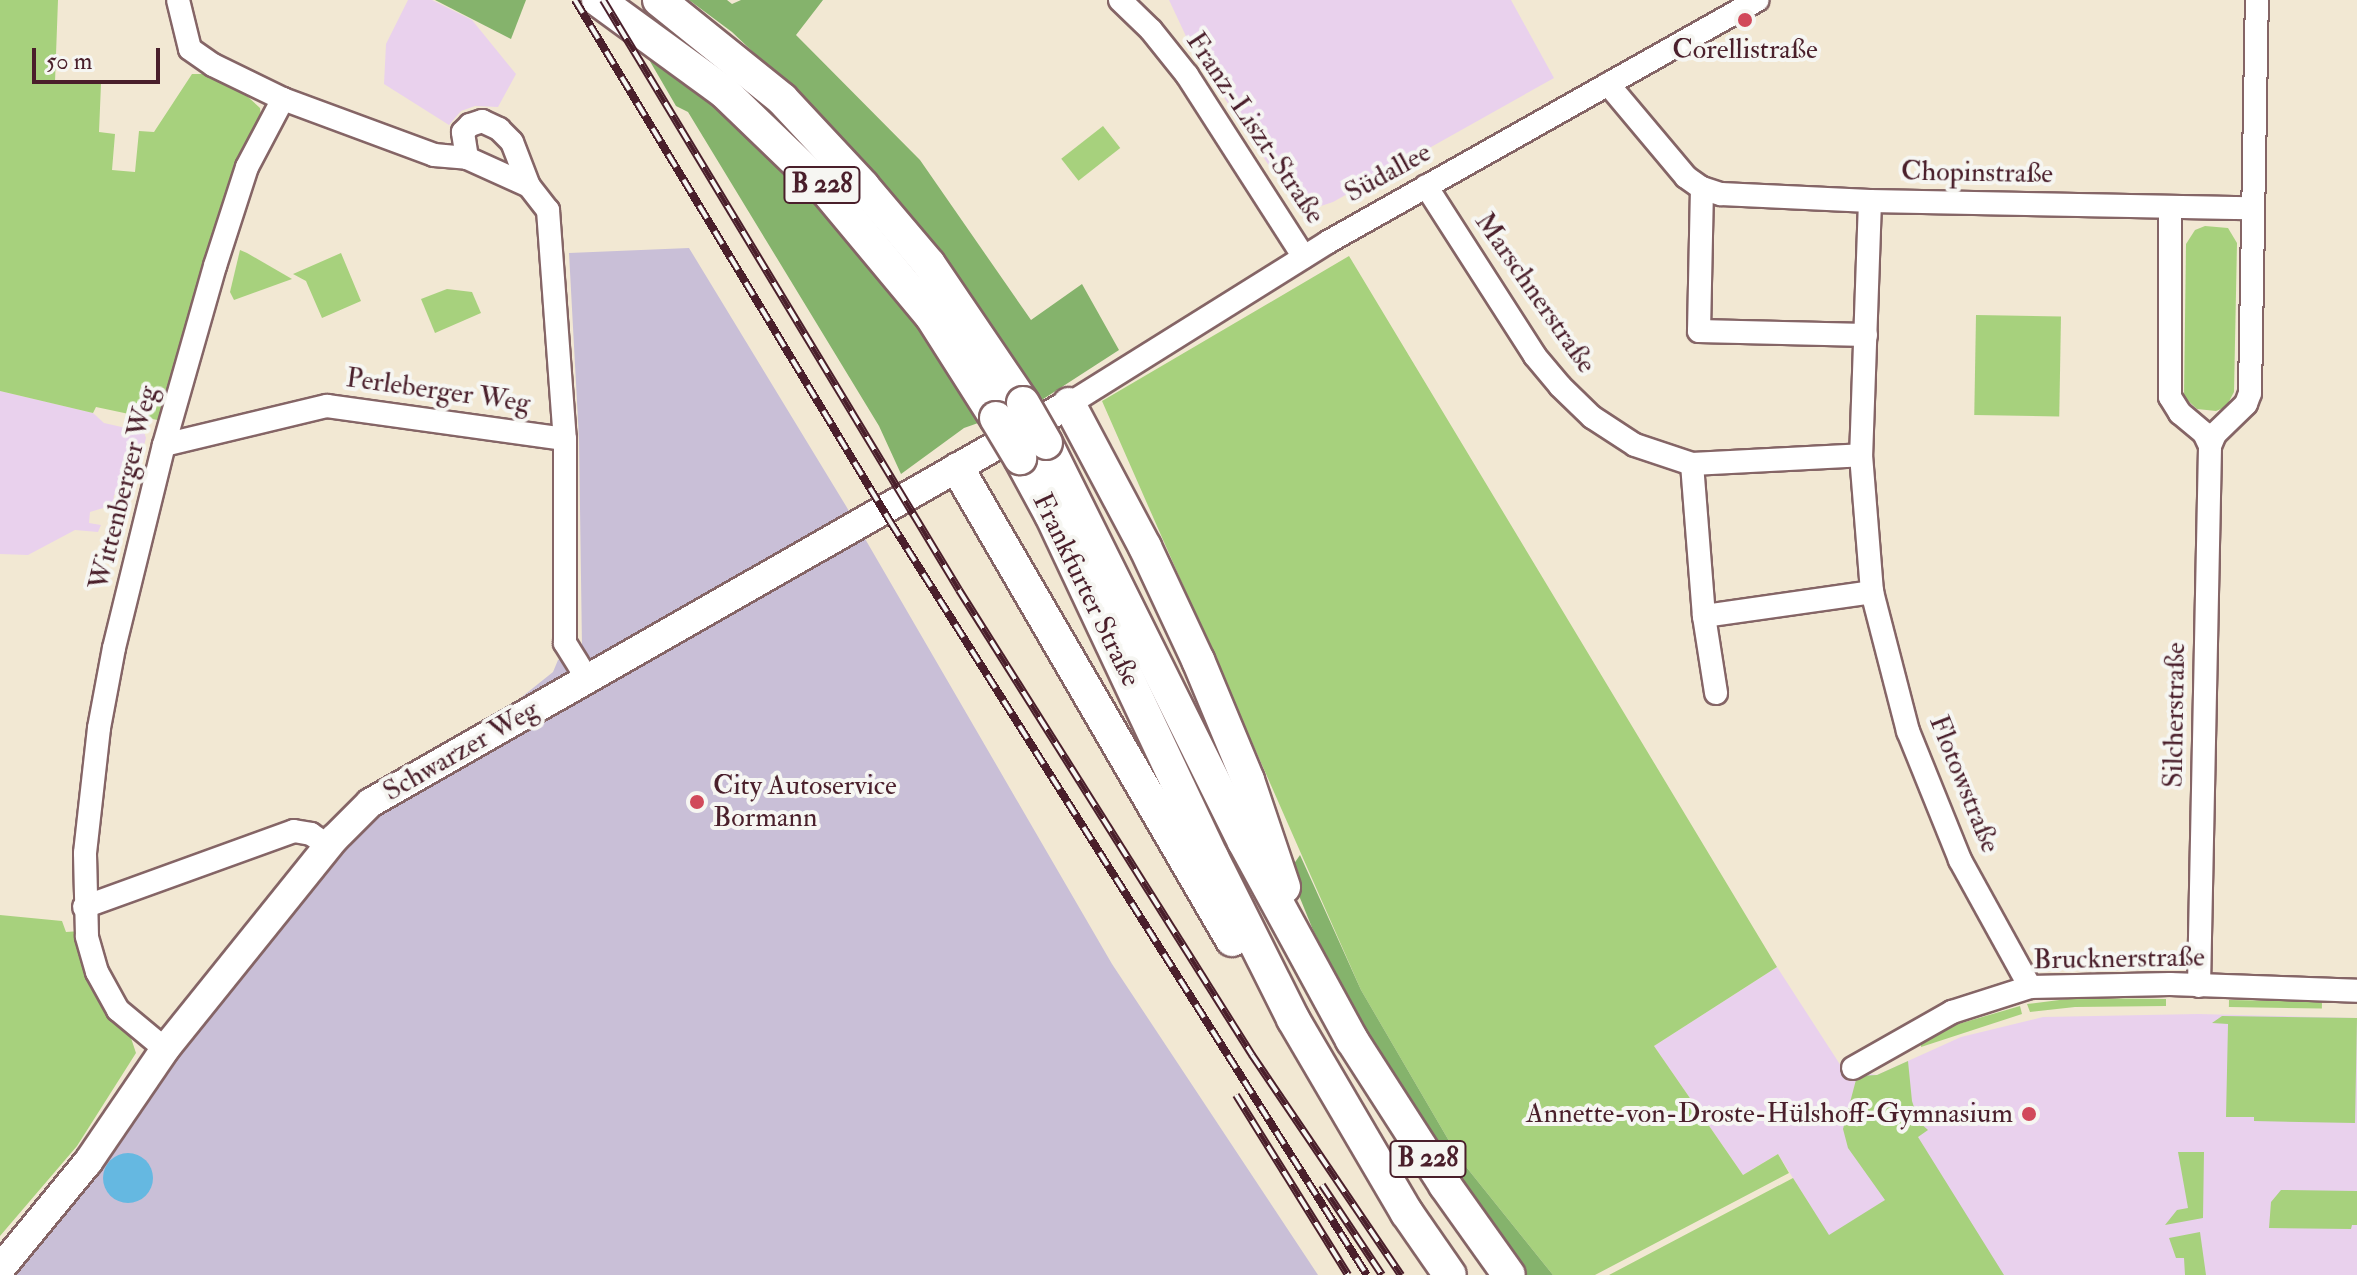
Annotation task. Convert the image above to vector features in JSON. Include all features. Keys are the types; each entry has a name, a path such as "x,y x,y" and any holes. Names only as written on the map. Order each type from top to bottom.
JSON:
{"highway":[{"name":"Frankfurter Straße","path":"598,0 723,91 826,190 1010,410"},
{"name":"Frankfurter Straße","path":"659,0 782,99 863,186 929,264 1352,1040 1445,1185 1509,1275"},
{"path":"1069,404 1145,547 1198,660 1285,882 1281,906"},
{"name":"Frankfurter Straße","path":"1033,451 1051,515 1212,857 1293,1019 1407,1213 1450,1275"},
{"path":"958,469 1264,996 1293,1019"}],"main road":[{"name":"Schwarzer Weg","path":"0,1269 88,1162 165,1049 328,846 370,803 1069,404"}],"street":[{"path":"178,0 190,49 213,65 283,99 434,155 467,158 529,186"},
{"name":"Franz-Liszt-Straße","path":"1120,0 1151,30 1187,75 1304,257"},
{"path":"2210,446 2215,434 2246,404 2250,393 2257,0"},
{"name":"Südallee","path":"1069,404 1304,257 1748,2"},
{"path":"1608,84 1677,167 1702,188 1699,331 1866,335"},
{"name":"Wittenberger Weg","path":"165,1049 118,1010 97,972 84,907 85,853 99,728 114,648 164,445 215,266 247,167 283,99"},
{"path":"467,158 463,132 470,125 482,121 499,129 512,142 529,186 548,210 565,439 565,643 588,680"},
{"name":"Marschnerstraße","path":"1426,186 1535,356 1592,417 1635,445 1692,464 1861,455"},
{"name":"Chopinstraße","path":"1702,188 1721,194 1870,201 2251,208"},
{"name":"Flotowstraße","path":"1870,201 1861,455 1872,592 1908,731 1931,790 1960,860 2030,987"},
{"path":"2170,207 2170,397 2180,413 2204,433 2210,446"},
{"name":"Perleberger Weg","path":"164,445 327,406 565,439"},
{"name":"Silcherstraße","path":"2199,986 2210,446"},
{"path":"1692,464 1704,616 1716,693"},
{"path":"1704,616 1872,592"},
{"path":"84,907 294,831 311,834 328,846"},
{"name":"Brucknerstraße","path":"1853,1068 1952,1012 2030,987 2070,984 2357,991"}],"shaded area":[{"path":"408,0 432,0 472,20 516,74 498,107 475,106 461,111 449,125 384,84 386,44"},
{"path":"1169,0 1511,0 1554,78 1333,202 1318,207 1298,203 1287,193 1192,49"},
{"path":"689,248 846,506 1112,964 1318,1275 15,1275 172,1052 356,830 553,672 558,660 582,647 579,439 569,253"},
{"path":"0,391 93,413 104,423 144,432 146,438 131,494 120,491 114,495 113,505 90,512 89,523 101,525 98,532 75,530 28,555 0,554"},
{"name":"Annette-von-Droste-Hülshoff-Gymnasium","path":"1777,967 1841,1066 1854,1059 1863,1073 1877,1075 1961,1037 2043,1017 2198,1014 2357,1018 2357,1275 1994,1275 1927,1174 1829,1236 1778,1154 1743,1175 1654,1046"}],"green space":[{"path":"0,0 58,0 55,82 101,84 99,132 115,134 112,170 135,172 139,131 154,132 192,74 210,74 235,85 260,108 261,116 239,164 213,235 162,421 96,407 93,413 0,391"},
{"path":"435,0 526,0 511,39"},
{"path":"689,0 727,0 732,4 741,0 823,0 796,35 920,160 1031,320 1082,284 1119,350 1037,403 811,107 732,32"},
{"path":"637,39 683,71 800,180 903,299 981,422 964,428 901,474 879,426 688,112 676,106"},
{"path":"1103,126 1120,148 1078,181 1061,159"},
{"path":"2205,226 2228,228 2237,243 2234,392 2226,407 2216,411 2197,409 2184,397 2186,244 2195,230"},
{"path":"240,250 292,279 234,300 230,292"},
{"path":"341,253 361,301 322,318 306,281 293,274"},
{"path":"1349,256 1777,967 1654,1046 1743,1175 1778,1154 1789,1173 1595,1275 1553,1275 1459,1158 1361,990 1102,401"},
{"path":"447,289 472,292 481,313 435,333 421,299"},
{"path":"1976,315 2061,316 2059,416 1974,415"},
{"path":"1300,855 1361,990 1459,1158 1553,1275 1525,1275 1447,1165 1368,1039 1313,930 1289,871"},
{"path":"0,915 62,921 66,932 80,931 110,1012 131,1038 136,1053 77,1146 0,1236"},
{"path":"2075,998 2166,999 2166,1006 2075,1007 2030,1012 2027,1004"},
{"path":"2229,1000 2322,1002 2322,1009 2229,1007"},
{"path":"2020,1006 2022,1014 1921,1047 1921,1038"},
{"path":"2222,1016 2357,1018 2355,1123 2254,1121 2254,1117 2226,1117 2228,1024 2212,1023"},
{"path":"1908,1061 1912,1101 1919,1122 1928,1130 1918,1137 2004,1275 1609,1275 1793,1178 1829,1235 1885,1200 1848,1148 1843,1129 1857,1076 1877,1075"},
{"path":"2178,1152 2204,1152 2203,1218 2165,1225 2177,1210 2188,1208"},
{"path":"2281,1190 2357,1191 2357,1225 2352,1225 2351,1229 2269,1228 2271,1202"},
{"path":"2200,1232 2206,1275 2185,1275 2184,1258 2176,1258 2169,1238"}],"water":[{"path":"128,1153 146,1160 153,1178 146,1196 128,1203 110,1196 103,1178 110,1160"}],"railway":[{"path":"575,0 891,523 1367,1275"},
{"path":"603,0 959,590 1252,1055 1401,1275"},
{"path":"1236,1095 1348,1275"},
{"path":"1322,1185 1382,1275"}],"place":[{"name":"Corellistraße","path":"1745,20"},
{"name":"City Autoservice Bormann","path":"697,802"},
{"name":"Annette-von-Droste-Hülshoff-Gymnasium","path":"2029,1114"}]}
